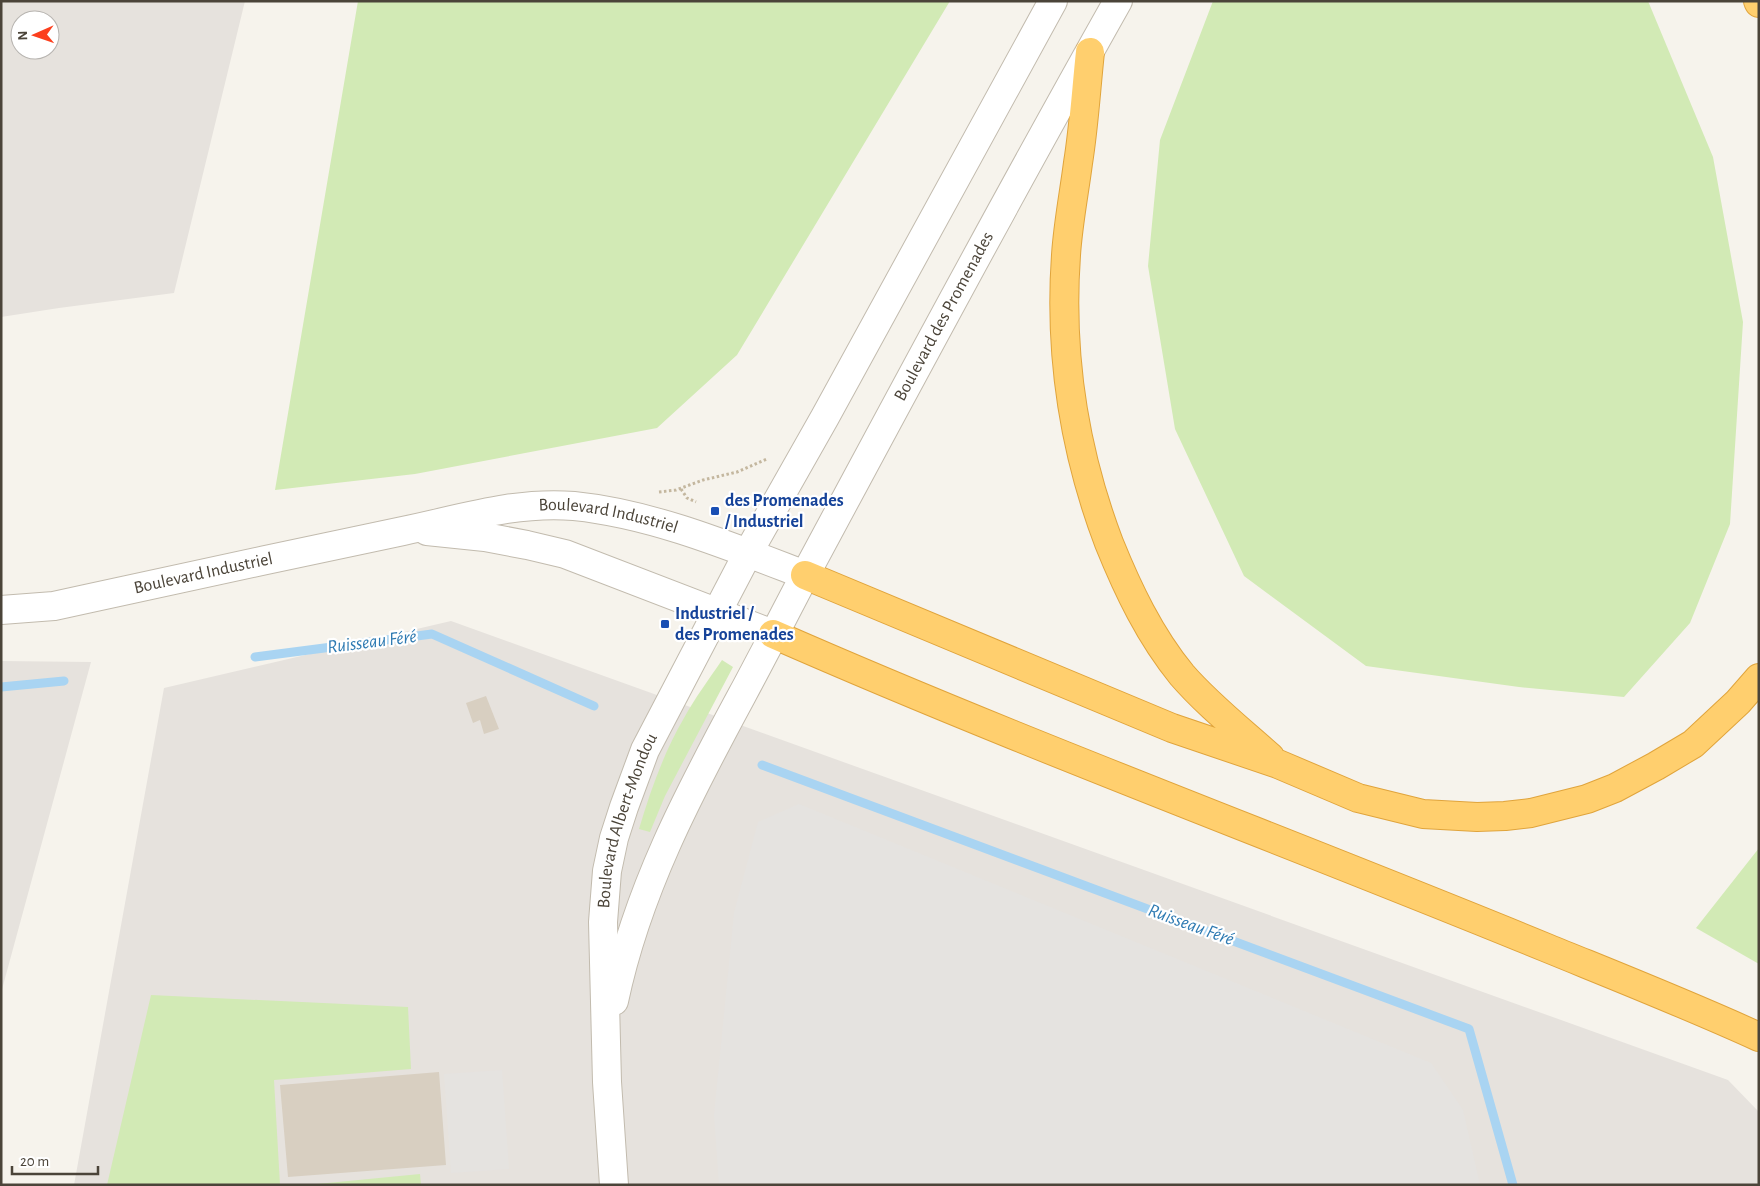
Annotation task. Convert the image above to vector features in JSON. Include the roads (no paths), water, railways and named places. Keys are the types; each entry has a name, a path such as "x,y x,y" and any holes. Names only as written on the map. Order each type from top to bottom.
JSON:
{"highway":[{"path":"1090,52 1078,163 1069,219 1064,292 1064,326 1070,402 1087,477 1099,516 1129,590 1166,654 1194,689 1278,764"},
{"path":"805,574 1172,728 1278,764 1358,798 1422,814 1477,818 1531,813 1587,799 1636,777 1693,744 1738,702 1759,678"},
{"path":"773,634 886,683 1098,770 1426,898 1759,1037"}],"street":[{"path":"718,613 748,553 830,409 1053,1"},
{"name":"Boulevard des Promenades","path":"773,634 1045,131 1118,1"},
{"name":"Boulevard Industriel","path":"1,610 54,606 468,515 544,506 574,506 603,510 641,519 705,537 805,574"},
{"name":"Boulevard Industriel","path":"406,530 485,537 544,548 600,567 773,634"},
{"name":"Boulevard Albert-Mondou","path":"614,1185 608,1097 603,922 607,871 614,838 645,750 718,613"},
{"name":"Boulevard Albert-Mondou","path":"607,1047 619,976 644,896 683,806 773,634"}],"waterway":[{"name":"Ruisseau Féré","path":"255,657 432,634 594,706"},
{"name":"Ruisseau Féré","path":"1,687 64,681"},
{"name":"Ruisseau Féré","path":"762,765 1469,1029 1513,1185"}],"place":[{"name":"des Promenades / Industriel","path":"715,511"},
{"name":"Industriel / des Promenades","path":"665,624"}]}
